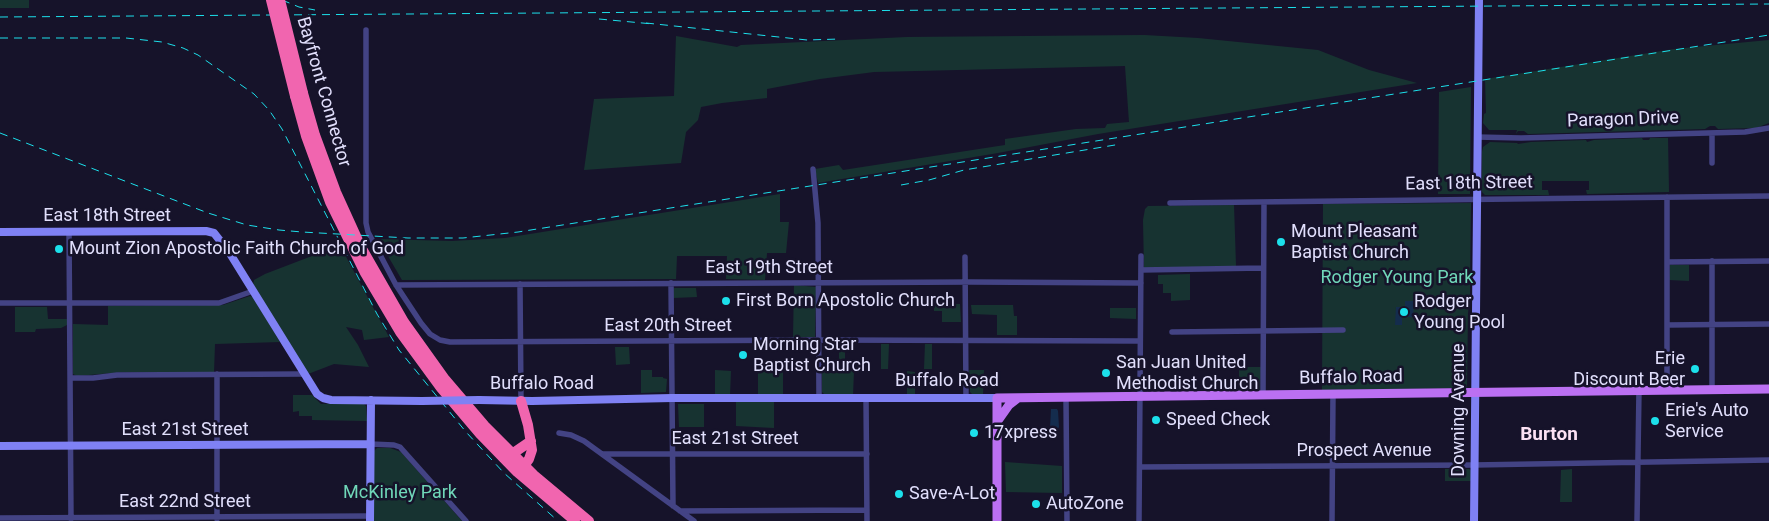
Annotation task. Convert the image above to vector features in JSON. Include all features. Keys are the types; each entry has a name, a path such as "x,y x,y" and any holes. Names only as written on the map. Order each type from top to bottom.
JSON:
{"highway":[{"name":"Bayfront Connector","path":"271,0 299,95 336,192 361,248 390,300 424,352 455,392 512,454 521,469 575,521"},
{"name":"Bayfront Connector","path":"280,0 306,136 330,202 348,242 381,302 400,332 441,388 480,434 521,469 589,521"},
{"path":"521,401 528,425 532,454 521,469"},
{"path":"512,454 531,441"}],"main road":[{"name":"Downing Avenue","path":"1474,521 1479,0"},
{"name":"East 18th Street","path":"0,232 206,232 214,234"},
{"name":"Buffalo Road","path":"214,234 229,252 317,394 331,400 521,401 672,398 1066,398 1769,388"},
{"path":"996,521 997,398"},
{"path":"997,423 1009,405 1018,398"},
{"path":"370,518 371,400"},
{"name":"East 21st Street","path":"0,446 370,444"}],"street":[{"path":"366,30 366,223 372,242 396,285"},
{"name":"Paragon Drive","path":"1478,137 1521,138 1745,132 1769,128"},
{"path":"1712,133 1712,163"},
{"path":"813,169 817,204 819,398"},
{"name":"East 18th Street","path":"1170,203 1769,196"},
{"path":"1667,197 1667,390"},
{"path":"1263,396 1264,202"},
{"path":"69,231 71,519"},
{"path":"1139,521 1141,256"},
{"path":"966,257 966,398"},
{"path":"1712,261 1712,389"},
{"path":"1667,262 1769,261"},
{"path":"1141,270 1264,268"},
{"name":"East 19th Street","path":"396,285 1141,282"},
{"path":"671,283 673,506"},
{"path":"520,284 521,401"},
{"name":"East 20th Street","path":"396,285 424,327 438,339 450,342 1140,341"},
{"path":"0,303 219,302 253,291"},
{"path":"1667,325 1769,324"},
{"path":"1172,332 1343,330"},
{"path":"217,374 217,519"},
{"path":"70,378 117,375 304,374"},
{"path":"1637,521 1639,390"},
{"path":"1332,521 1333,394"},
{"path":"866,398 867,521"},
{"path":"1066,398 1067,521"},
{"path":"559,433 576,436 694,521"},
{"path":"370,444 400,447 466,521"},
{"name":"East 21st Street","path":"603,454 867,454"},
{"name":"Prospect Avenue","path":"1140,467 1474,465 1769,460"},
{"path":"680,511 867,510"},
{"name":"East 22nd Street","path":"0,518 370,518"}],"green space":[{"path":"0,0 29,0 29,8 0,8"},
{"path":"1144,35 1198,38 1318,50 1369,70 1417,83 1098,134 818,183 815,169 839,165 843,170 1005,145 1005,139 1076,129 1105,128 1107,124 1129,122 1125,66 874,72 820,79 767,89 767,98 701,107 698,120 686,132 681,163 584,170 594,99 674,96 676,36 737,47 741,45 907,37"},
{"path":"1769,40 1769,123 1756,128 1718,129 1715,126 1710,126 1705,129 1528,134 1524,131 1518,131 1516,134 1517,130 1489,130 1483,123 1484,114 1486,113 1485,79 1674,49"},
{"path":"1471,87 1470,194 1438,194 1439,92"},
{"path":"1642,138 1643,140 1649,140 1650,138 1668,138 1669,192 1587,194 1586,190 1589,190 1589,181 1542,181 1542,190 1548,190 1549,195 1485,195 1482,192 1482,152 1483,147 1490,142 1518,144"},
{"path":"780,194 780,222 789,222 786,253 767,253 765,280 726,279 727,256 677,256 676,279 402,280 378,239 452,241 505,238"},
{"name":"Rodger Young Park","path":"1471,203 1467,388 1322,390 1323,204"},
{"path":"1234,205 1236,266 1144,269 1143,220 1145,209 1148,206"},
{"path":"325,251 333,255 344,253 389,337 364,340 362,330 346,327 369,367 334,364 308,374 253,285 254,280 265,274"},
{"path":"1670,265 1689,265 1689,281 1669,280"},
{"path":"1190,274 1190,300 1171,301 1171,293 1163,293 1163,284 1158,284 1158,275"},
{"path":"794,285 816,287 815,337 793,337"},
{"path":"673,288 696,288 697,297 673,298"},
{"path":"250,296 253,297 280,342 215,344 214,372 124,372 77,376 73,374 73,324 108,325 108,306 223,305"},
{"path":"934,303 960,304 961,322 942,322 942,311 934,311"},
{"path":"971,305 1013,305 1014,316 1017,316 1017,335 997,335 997,315 972,314"},
{"path":"15,307 47,307 48,319 67,319 67,325 61,328 36,329 35,332 15,332"},
{"path":"1110,308 1136,308 1136,319 1110,318"},
{"path":"839,344 845,344 845,370 854,371 853,395 824,394 822,392 822,370 839,370"},
{"path":"881,344 889,344 888,369 881,369"},
{"path":"925,344 932,344 932,369 924,369"},
{"path":"615,347 629,347 630,364 616,365"},
{"path":"758,367 783,367 783,395 758,395"},
{"path":"1239,367 1261,367 1260,391 1239,391"},
{"path":"641,370 652,370 652,377 667,379 666,392 641,393"},
{"path":"715,370 731,371 730,395 715,395"},
{"path":"969,370 984,370 983,394 972,394 970,392"},
{"path":"907,371 915,372 915,395 907,395"},
{"path":"293,395 312,395 321,404 363,403 366,406 367,421 312,420 312,416 299,416 299,411 293,412"},
{"path":"736,402 774,402 774,428 736,426"},
{"path":"678,404 704,404 704,427 679,427"},
{"name":"McKinley Park","path":"377,448 390,448 401,452 462,521 374,521 373,452"},
{"path":"1005,462 1062,466 1062,493 1006,492"},
{"path":"1445,469 1469,469 1471,470 1471,481 1445,481"},
{"path":"1572,469 1572,502 1560,502 1561,470"}],"water":[{"name":"Rodger Young Pool","path":"1405,301 1414,301 1413,317 1402,317 1402,325 1395,325 1396,307 1405,307"},
{"path":"1051,409 1057,409 1058,411 1059,427 1056,431 1050,429"}],"railway":[{"path":"282,0 299,7 315,10"},
{"path":"0,17 1769,4"},
{"path":"599,19 653,24"},
{"path":"646,23 807,40 840,39"},
{"path":"0,133 208,213 247,225 302,232 408,238 463,238 518,232 1769,35"},
{"path":"0,38 126,38 162,42 198,55 254,94 269,110 282,129 377,314 399,350 466,432 504,473 558,521"},
{"path":"901,185 929,180 964,170 1121,144"}],"place":[{"name":"Mount Pleasant Baptist Church","path":"1281,242"},
{"name":"Mount Zion Apostolic Faith Church of God","path":"59,249"},
{"name":"First Born Apostolic Church","path":"726,301"},
{"name":"Rodger Young Pool","path":"1404,312"},
{"name":"Morning Star Baptist Church","path":"743,355"},
{"name":"Erie Discount Beer","path":"1695,369"},
{"name":"San Juan United Methodist Church","path":"1106,373"},
{"name":"Speed Check","path":"1156,420"},
{"name":"Erie's Auto Service","path":"1655,421"},
{"name":"17xpress","path":"974,433"},
{"name":"Save-A-Lot","path":"899,494"},
{"name":"AutoZone","path":"1036,504"}],"district":[{"name":"Burton","path":"1549,435"}]}
